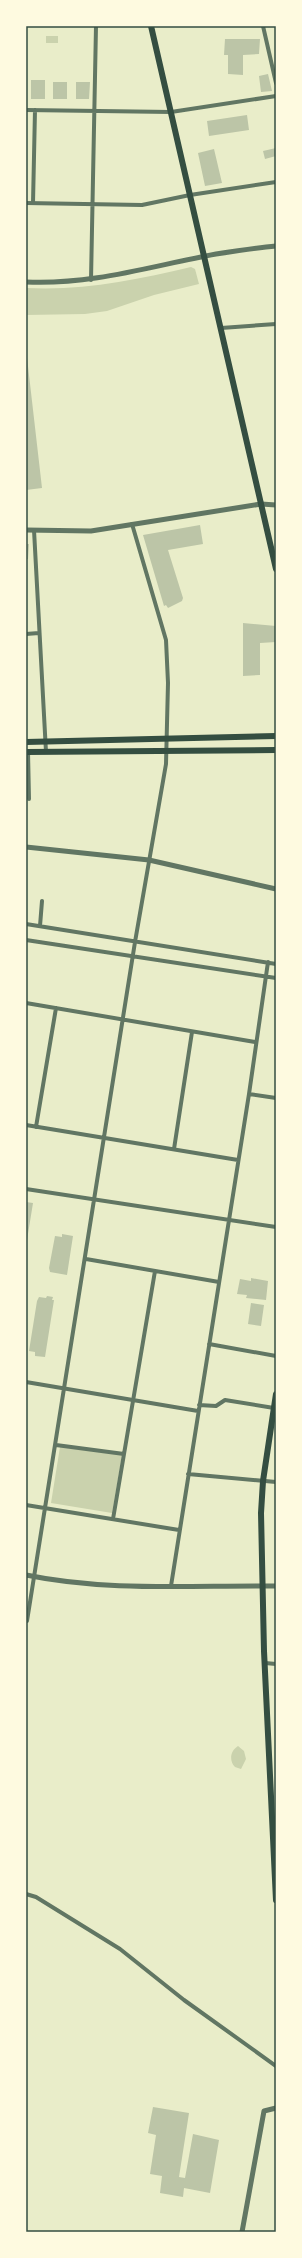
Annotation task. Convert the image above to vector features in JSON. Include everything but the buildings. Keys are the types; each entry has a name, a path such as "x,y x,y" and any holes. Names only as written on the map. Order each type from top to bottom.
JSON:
{"main road":[{"path":"151,26 276,569"},
{"path":"26,742 167,740 276,736"},
{"path":"27,752 276,750"},
{"path":"276,1394 263,1481 261,1513 262,1586 276,1900"}],"street":[{"path":"91,280 96,26"},
{"path":"264,26 276,84"},
{"path":"26,110 171,112 276,96"},
{"path":"33,203 35,110"},
{"path":"26,203 142,205 190,194 276,182"},
{"path":"26,282 91,280 128,274 205,256 276,246"},
{"path":"221,328 276,324"},
{"path":"26,530 91,531 261,504 276,504"},
{"path":"27,1621 86,1260 94,1199 166,751 168,683 166,633 132,524"},
{"path":"34,530 46,752"},
{"path":"26,634 39,632"},
{"path":"27,752 29,799"},
{"path":"26,847 149,860 276,889"},
{"path":"40,926 42,901"},
{"path":"26,924 276,964"},
{"path":"26,940 276,978"},
{"path":"171,1586 249,1094 255,1042 268,962"},
{"path":"26,1003 255,1042"},
{"path":"36,1127 56,1008"},
{"path":"174,1149 192,1032"},
{"path":"249,1094 276,1098"},
{"path":"26,1125 238,1160"},
{"path":"26,1189 276,1227"},
{"path":"86,1260 219,1282"},
{"path":"113,1519 155,1271"},
{"path":"209,1344 276,1356"},
{"path":"26,1382 198,1411"},
{"path":"200,1405 216,1406 225,1400 274,1408"},
{"path":"56,1445 124,1454"},
{"path":"188,1474 276,1482"},
{"path":"26,1505 179,1530"},
{"path":"26,1575 77,1583 171,1586 276,1586"},
{"path":"265,1663 276,1664"},
{"path":"26,1894 36,1897 120,1949 184,2000 276,2066"},
{"path":"242,2232 264,2111 276,2108"}],"green space":[{"path":"46,36 58,36 58,43 46,43"},
{"path":"191,267 195,269 199,284 154,295 107,311 85,314 26,315 26,288 68,288 109,284"},
{"path":"60,1447 122,1455 112,1513 51,1503"},
{"path":"238,1746 244,1751 246,1759 241,1769 233,1765 231,1759 233,1751"}]}
